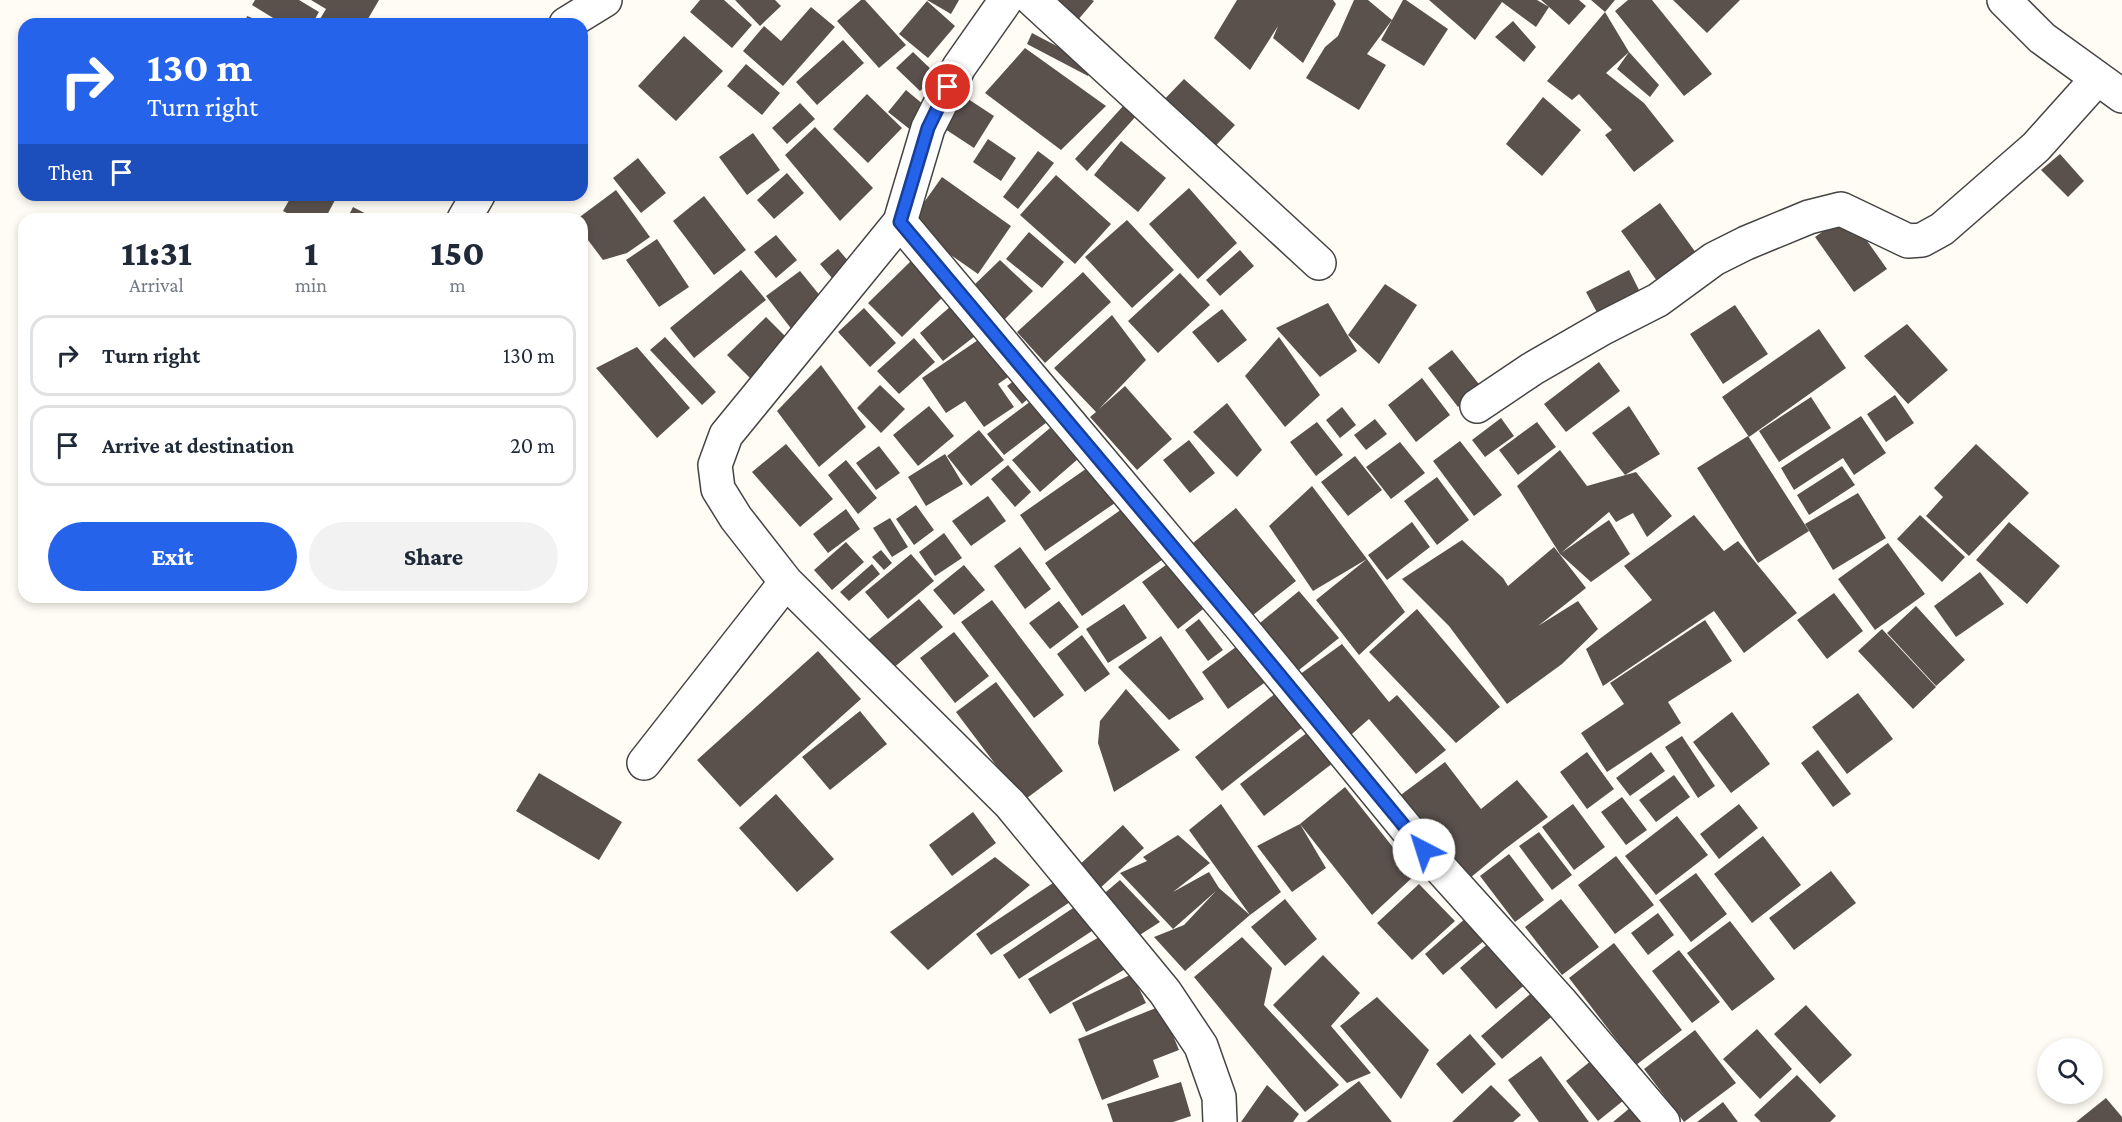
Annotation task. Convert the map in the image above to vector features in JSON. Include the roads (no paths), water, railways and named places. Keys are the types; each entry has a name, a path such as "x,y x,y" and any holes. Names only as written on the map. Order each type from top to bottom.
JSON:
{"street":[{"path":"576,18 605,0"},
{"path":"1006,0 959,67 928,128 900,222 726,435 715,465 717,489 736,518 786,582 1010,804 1165,992 1201,1046 1219,1097 1220,1122"},
{"path":"1033,0 1319,263"},
{"path":"1477,406 1532,369 1603,328 1658,300 1714,259 1809,217 1841,209 1908,241 1922,240 1942,230 2036,147 2110,88 2042,38 2004,0"},
{"path":"900,222 1248,636 1424,850 1560,1001 1663,1122"},
{"path":"644,763 786,582"}]}
